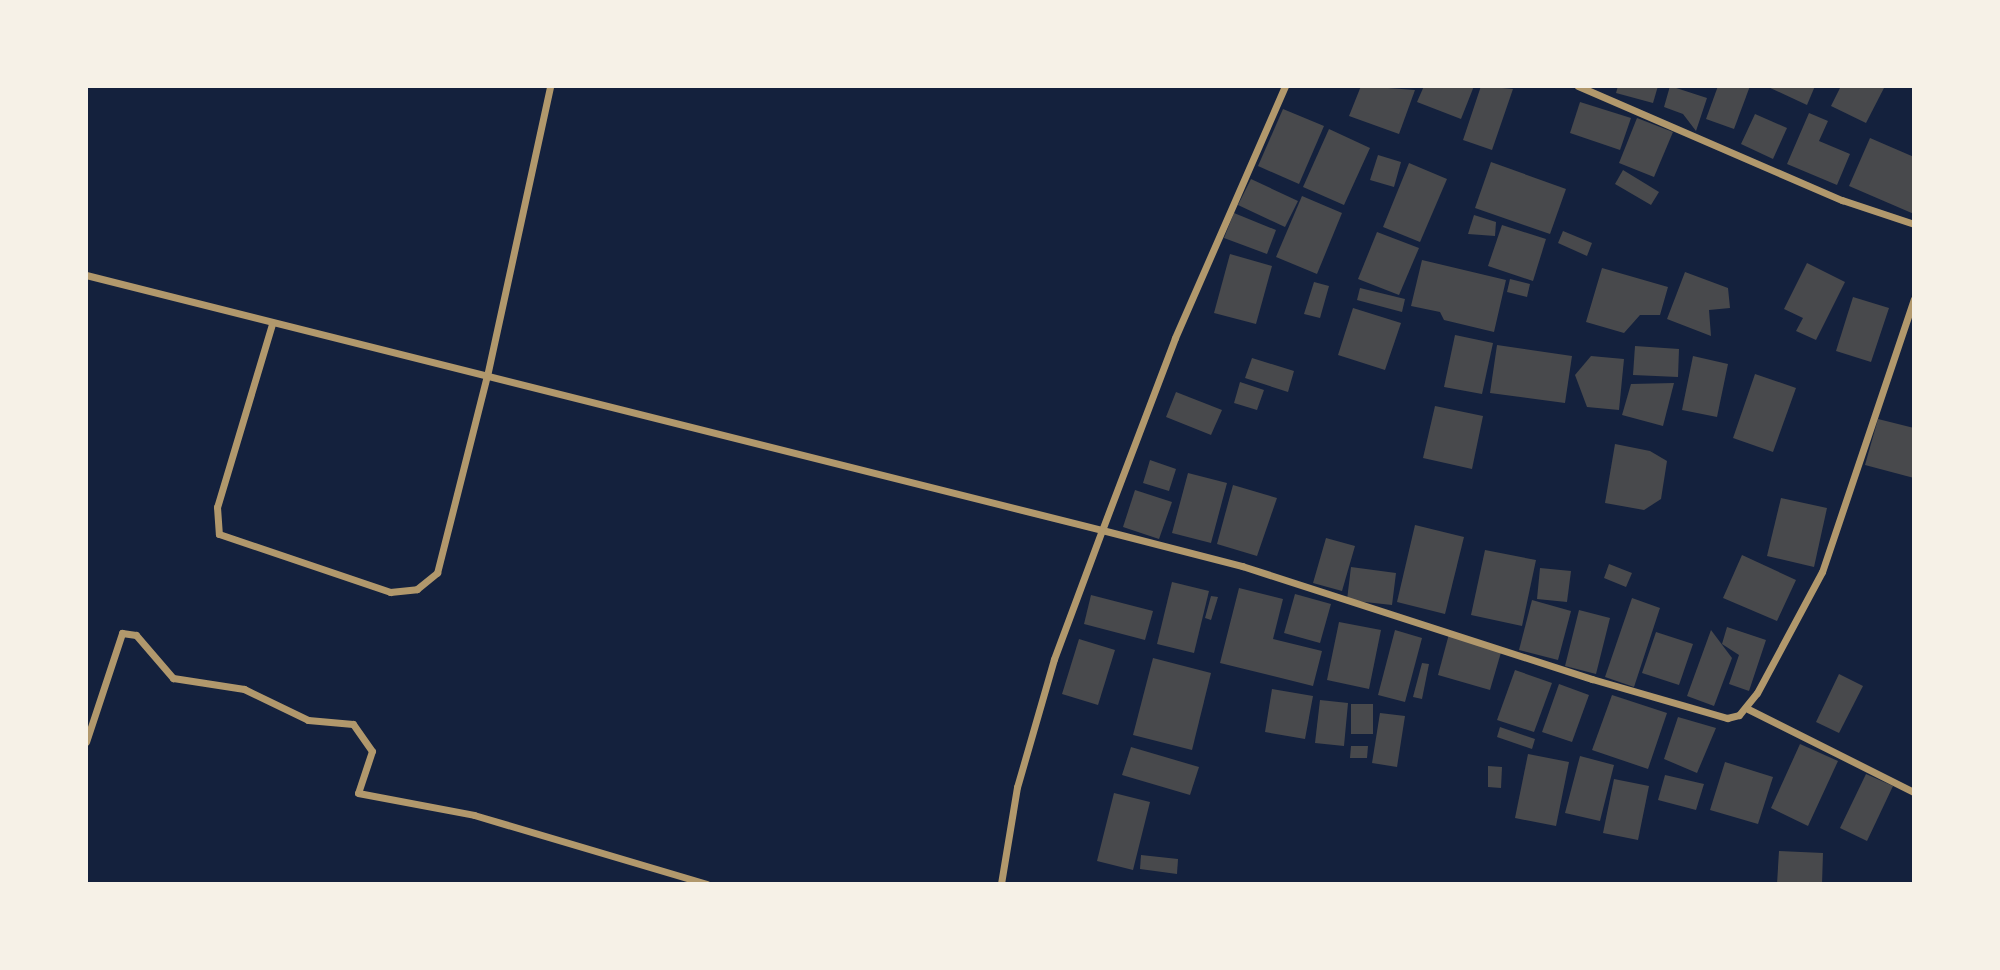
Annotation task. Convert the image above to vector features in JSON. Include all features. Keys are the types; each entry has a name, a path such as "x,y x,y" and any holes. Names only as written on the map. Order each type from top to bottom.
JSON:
{"street":[{"path":"272,324 217,507 219,534 390,592 417,589 437,573 487,376 550,86"},
{"path":"1001,884 1017,787 1054,659 1175,338 1285,86"},
{"path":"1578,86 1842,200 1914,224"},
{"path":"86,275 272,324 1242,566 1424,626 1727,718 1748,709 1822,572 1914,299"},
{"path":"86,742 122,633 136,635 173,678 244,689 308,720 353,724 372,751 358,793 474,815 707,884"},
{"path":"1748,709 1914,792"}],"building":[{"path":"1361,86 1415,90 1399,134 1349,116"},
{"path":"1424,86 1474,86 1461,119 1417,102"},
{"path":"1481,86 1513,89 1492,150 1463,140"},
{"path":"1618,86 1658,86 1653,103 1616,93"},
{"path":"1670,86 1707,98 1696,131 1683,114 1664,107"},
{"path":"1718,86 1750,86 1734,129 1706,119"},
{"path":"1766,86 1815,86 1807,105"},
{"path":"1841,86 1885,86 1866,123 1831,106"},
{"path":"1580,102 1631,118 1620,150 1570,133"},
{"path":"1283,109 1324,126 1299,184 1258,166"},
{"path":"1809,113 1828,121 1819,141 1850,154 1837,185 1787,164"},
{"path":"1755,114 1787,128 1773,159 1741,144"},
{"path":"1637,118 1673,132 1654,177 1619,163"},
{"path":"1329,129 1370,148 1344,205 1303,187"},
{"path":"1870,138 1914,157 1914,214 1849,186"},
{"path":"1378,155 1401,162 1394,187 1370,180"},
{"path":"1491,162 1566,189 1550,234 1475,208"},
{"path":"1409,163 1447,179 1420,242 1383,227"},
{"path":"1623,170 1659,192 1651,205 1615,184"},
{"path":"1251,179 1298,201 1285,227 1238,205"},
{"path":"1302,196 1342,213 1317,274 1276,257"},
{"path":"1234,213 1276,230 1267,254 1224,238"},
{"path":"1474,215 1496,222 1495,236 1468,234"},
{"path":"1502,225 1546,239 1533,281 1488,266"},
{"path":"1563,231 1592,243 1587,256 1558,243"},
{"path":"1377,232 1419,248 1399,295 1358,279"},
{"path":"1230,254 1272,266 1256,324 1214,313"},
{"path":"1422,260 1506,280 1494,332 1444,320 1440,312 1411,306"},
{"path":"1807,263 1845,282 1816,340 1796,331 1803,318 1784,309"},
{"path":"1602,268 1668,287 1660,315 1640,315 1624,333 1586,322"},
{"path":"1685,272 1728,288 1730,308 1709,310 1711,336 1667,319"},
{"path":"1510,279 1530,284 1527,297 1507,292"},
{"path":"1314,282 1329,286 1320,318 1304,314"},
{"path":"1360,288 1405,299 1402,312 1357,300"},
{"path":"1853,297 1889,308 1871,362 1836,351"},
{"path":"1353,308 1401,323 1385,370 1338,355"},
{"path":"1455,335 1493,343 1482,394 1444,387"},
{"path":"1497,345 1572,356 1565,403 1490,393"},
{"path":"1635,346 1679,349 1678,377 1633,375"},
{"path":"1591,356 1624,359 1619,410 1587,407 1575,375"},
{"path":"1693,356 1728,364 1717,417 1682,410"},
{"path":"1252,358 1294,371 1288,392 1245,378"},
{"path":"1755,374 1796,388 1773,452 1733,438"},
{"path":"1240,382 1264,390 1257,410 1234,403"},
{"path":"1674,383 1663,426 1622,415 1631,384"},
{"path":"1176,392 1222,410 1211,435 1166,417"},
{"path":"1435,406 1483,416 1472,469 1423,458"},
{"path":"1878,419 1914,428 1914,478 1865,465"},
{"path":"1615,444 1650,451 1667,461 1661,499 1644,510 1605,503"},
{"path":"1150,460 1176,469 1169,491 1143,483"},
{"path":"1188,473 1227,483 1211,543 1172,533"},
{"path":"1233,485 1277,498 1257,556 1217,544"},
{"path":"1135,490 1172,502 1159,539 1123,527"},
{"path":"1781,498 1827,508 1814,567 1767,556"},
{"path":"1415,525 1464,537 1445,614 1397,602"},
{"path":"1326,538 1355,546 1342,591 1313,583"},
{"path":"1485,550 1536,560 1522,626 1471,615"},
{"path":"1742,555 1796,580 1777,621 1723,598"},
{"path":"1609,564 1632,573 1626,587 1604,578"},
{"path":"1351,567 1396,573 1392,605 1347,600"},
{"path":"1540,568 1571,571 1567,602 1537,599"},
{"path":"1172,582 1209,591 1194,653 1157,644"},
{"path":"1239,588 1283,599 1273,639 1322,651 1313,686 1220,663"},
{"path":"1295,594 1331,604 1320,643 1284,633"},
{"path":"1091,595 1153,611 1145,640 1084,624"},
{"path":"1211,596 1218,597 1211,620 1205,618"},
{"path":"1632,598 1660,608 1634,687 1605,677"},
{"path":"1532,600 1571,611 1558,660 1519,650"},
{"path":"1579,610 1610,618 1596,674 1565,666"},
{"path":"1339,622 1381,630 1369,689 1327,680"},
{"path":"1727,627 1766,640 1749,691 1729,684 1739,655 1722,644"},
{"path":"1395,630 1422,638 1405,702 1378,695"},
{"path":"1711,630 1732,658 1714,706 1687,696"},
{"path":"1656,632 1693,644 1679,685 1642,673"},
{"path":"1449,634 1502,649 1490,690 1438,675"},
{"path":"1079,639 1115,650 1098,705 1062,694"},
{"path":"1153,658 1211,673 1192,750 1133,735"},
{"path":"1422,663 1429,664 1422,699 1413,697"},
{"path":"1515,670 1552,683 1534,732 1497,720"},
{"path":"1839,674 1863,686 1839,733 1816,722"},
{"path":"1559,684 1589,695 1572,742 1542,732"},
{"path":"1272,689 1313,696 1305,739 1265,732"},
{"path":"1612,695 1667,713 1648,769 1592,750"},
{"path":"1320,700 1348,703 1344,746 1315,743"},
{"path":"1351,704 1373,704 1373,734 1351,734"},
{"path":"1380,713 1405,716 1397,767 1372,763"},
{"path":"1678,717 1716,728 1697,773 1664,759"},
{"path":"1500,727 1535,739 1532,749 1497,737"},
{"path":"1800,744 1838,761 1808,826 1771,808"},
{"path":"1351,746 1368,746 1367,758 1350,758"},
{"path":"1131,747 1199,767 1190,795 1122,775"},
{"path":"1528,754 1569,762 1556,826 1515,818"},
{"path":"1580,756 1614,765 1600,821 1565,813"},
{"path":"1725,762 1773,777 1758,824 1710,810"},
{"path":"1488,766 1502,767 1501,788 1488,787"},
{"path":"1866,774 1893,786 1867,841 1840,828"},
{"path":"1665,775 1704,784 1696,810 1658,800"},
{"path":"1614,779 1649,786 1638,840 1603,833"},
{"path":"1114,793 1150,802 1133,870 1097,861"},
{"path":"1779,851 1823,853 1822,884 1777,884"},
{"path":"1141,855 1178,859 1177,874 1140,869"}]}
